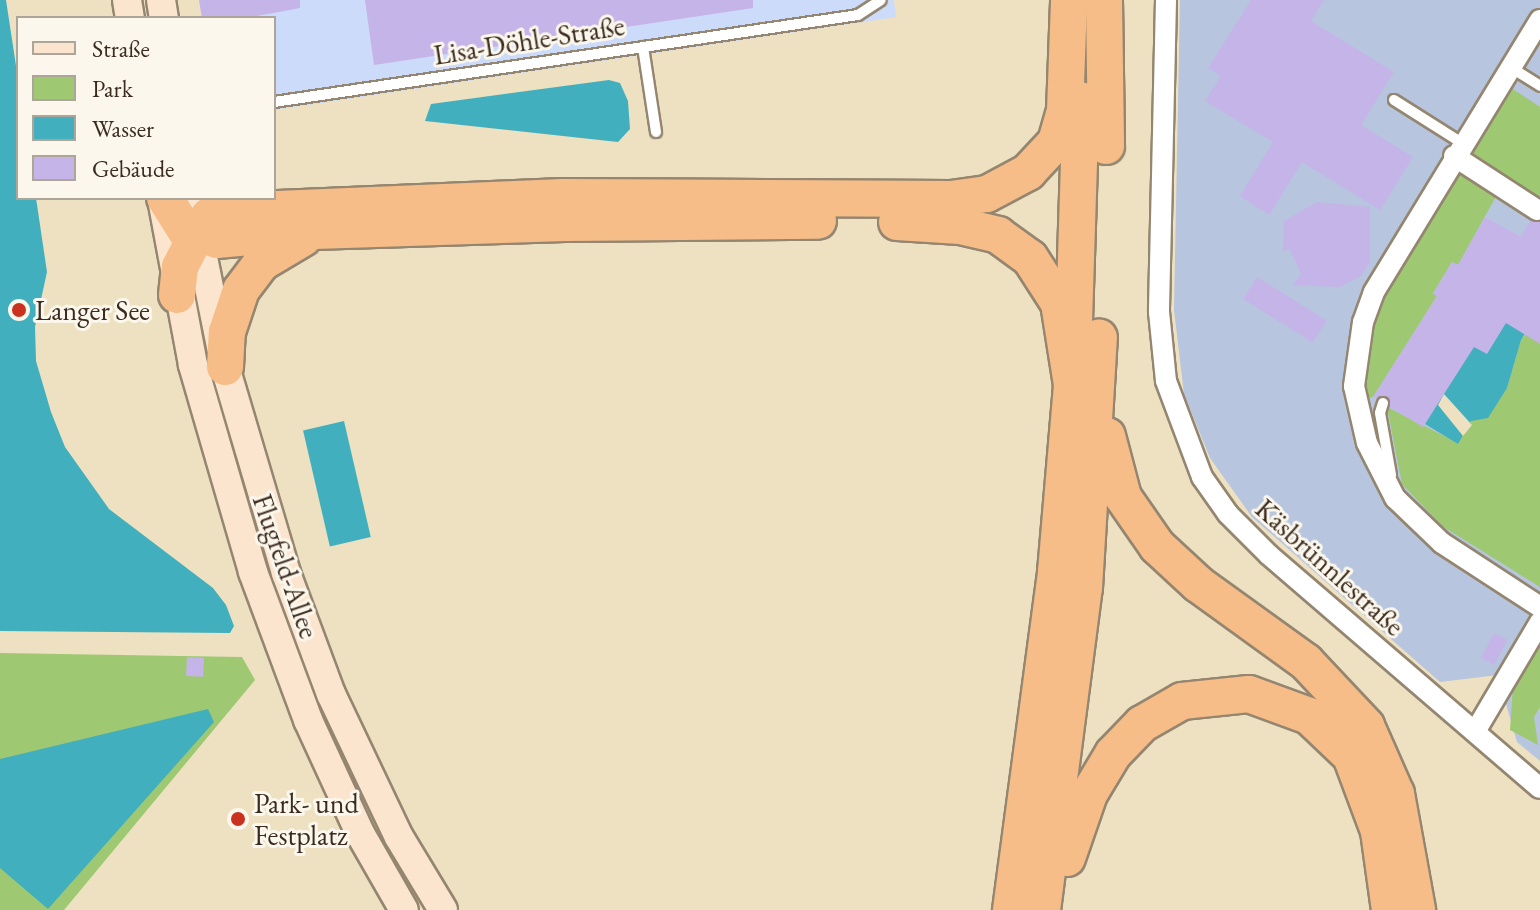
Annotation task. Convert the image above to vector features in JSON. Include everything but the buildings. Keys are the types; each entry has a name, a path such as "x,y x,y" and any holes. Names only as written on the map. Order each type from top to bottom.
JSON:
{"highway":[{"path":"276,189 563,197 951,199 987,194 1028,172 1056,142 1065,111 1069,0"},
{"path":"1011,910 1056,572 1072,385 1081,220 1079,0"},
{"path":"1042,910 1084,588 1100,326 1104,0"},
{"path":"177,295 180,267 209,216 242,209 563,197"},
{"path":"164,200 175,220 198,235 223,240 314,231 794,221 960,226 1015,245 1041,274 1059,303 1072,385"},
{"path":"225,367 232,309 249,277 261,263 314,231"},
{"path":"1100,326 1104,417 1123,497 1177,566 1306,662 1366,726 1396,794 1411,909"},
{"path":"1054,910 1079,818 1113,754 1161,711 1182,701 1228,693 1292,706 1324,726 1351,756 1411,909"}],"main road":[{"name":"Flugfeld-Allee","path":"163,200 177,295 227,489 285,660 361,835 404,910"},
{"name":"Flugfeld-Allee","path":"191,200 225,367 282,561 331,694 399,837 443,910"}],"street":[{"name":"Käsbrünnlestraße","path":"1166,0 1159,312 1166,381 1186,441 1228,514 1269,555 1540,788"},
{"path":"1540,20 1374,292 1357,354 1359,414 1374,462 1395,498 1434,537 1540,607"},
{"path":"1458,150 1537,210"},
{"path":"1476,730 1540,622"}],"lane":[{"name":"Lisa-Döhle-Straße","path":"276,102 858,15 881,0"},
{"path":"643,47 656,132"},
{"path":"1510,67 1540,86"},
{"path":"1394,100 1458,150"},
{"path":"1383,403 1380,413 1395,498"}],"shaded area":[{"path":"199,0 894,0 896,17 276,110 276,16 202,16"},
{"path":"1180,0 1540,0 1540,761 1517,742 1506,704 1506,674 1440,682 1252,517 1210,458 1184,394 1174,310"}],"green space":[{"path":"1507,85 1540,107 1540,203 1504,182 1458,265 1452,262 1433,293 1437,296 1373,397 1365,399 1364,353 1375,307"},
{"path":"1540,318 1540,587 1442,526 1402,484 1387,407 1458,443 1471,421 1492,410 1507,388 1521,340"},
{"path":"1540,643 1540,707 1534,717 1538,745 1510,730 1513,686"},
{"path":"0,653 242,657 255,680 64,910 0,910"}],"water":[{"name":"Langer See","path":"0,0 6,0 16,66 16,200 36,200 47,272 35,327 36,361 51,412 65,447 109,509 213,588 226,605 234,626 230,633 0,631"},
{"path":"609,80 620,83 628,101 630,129 618,142 425,121 431,104"},
{"path":"1512,282 1531,324 1521,340 1507,388 1488,418 1471,421 1458,444 1425,424"},
{"path":"344,421 371,537 330,546 303,430"},
{"path":"208,709 214,722 48,909 0,868 0,759"}],"pier":[{"path":"1444,394 1472,425 1463,436 1438,405"}],"place":[{"name":"Langer See","path":"19,310"},
{"name":"Park- und Festplatz","path":"238,819"}]}
